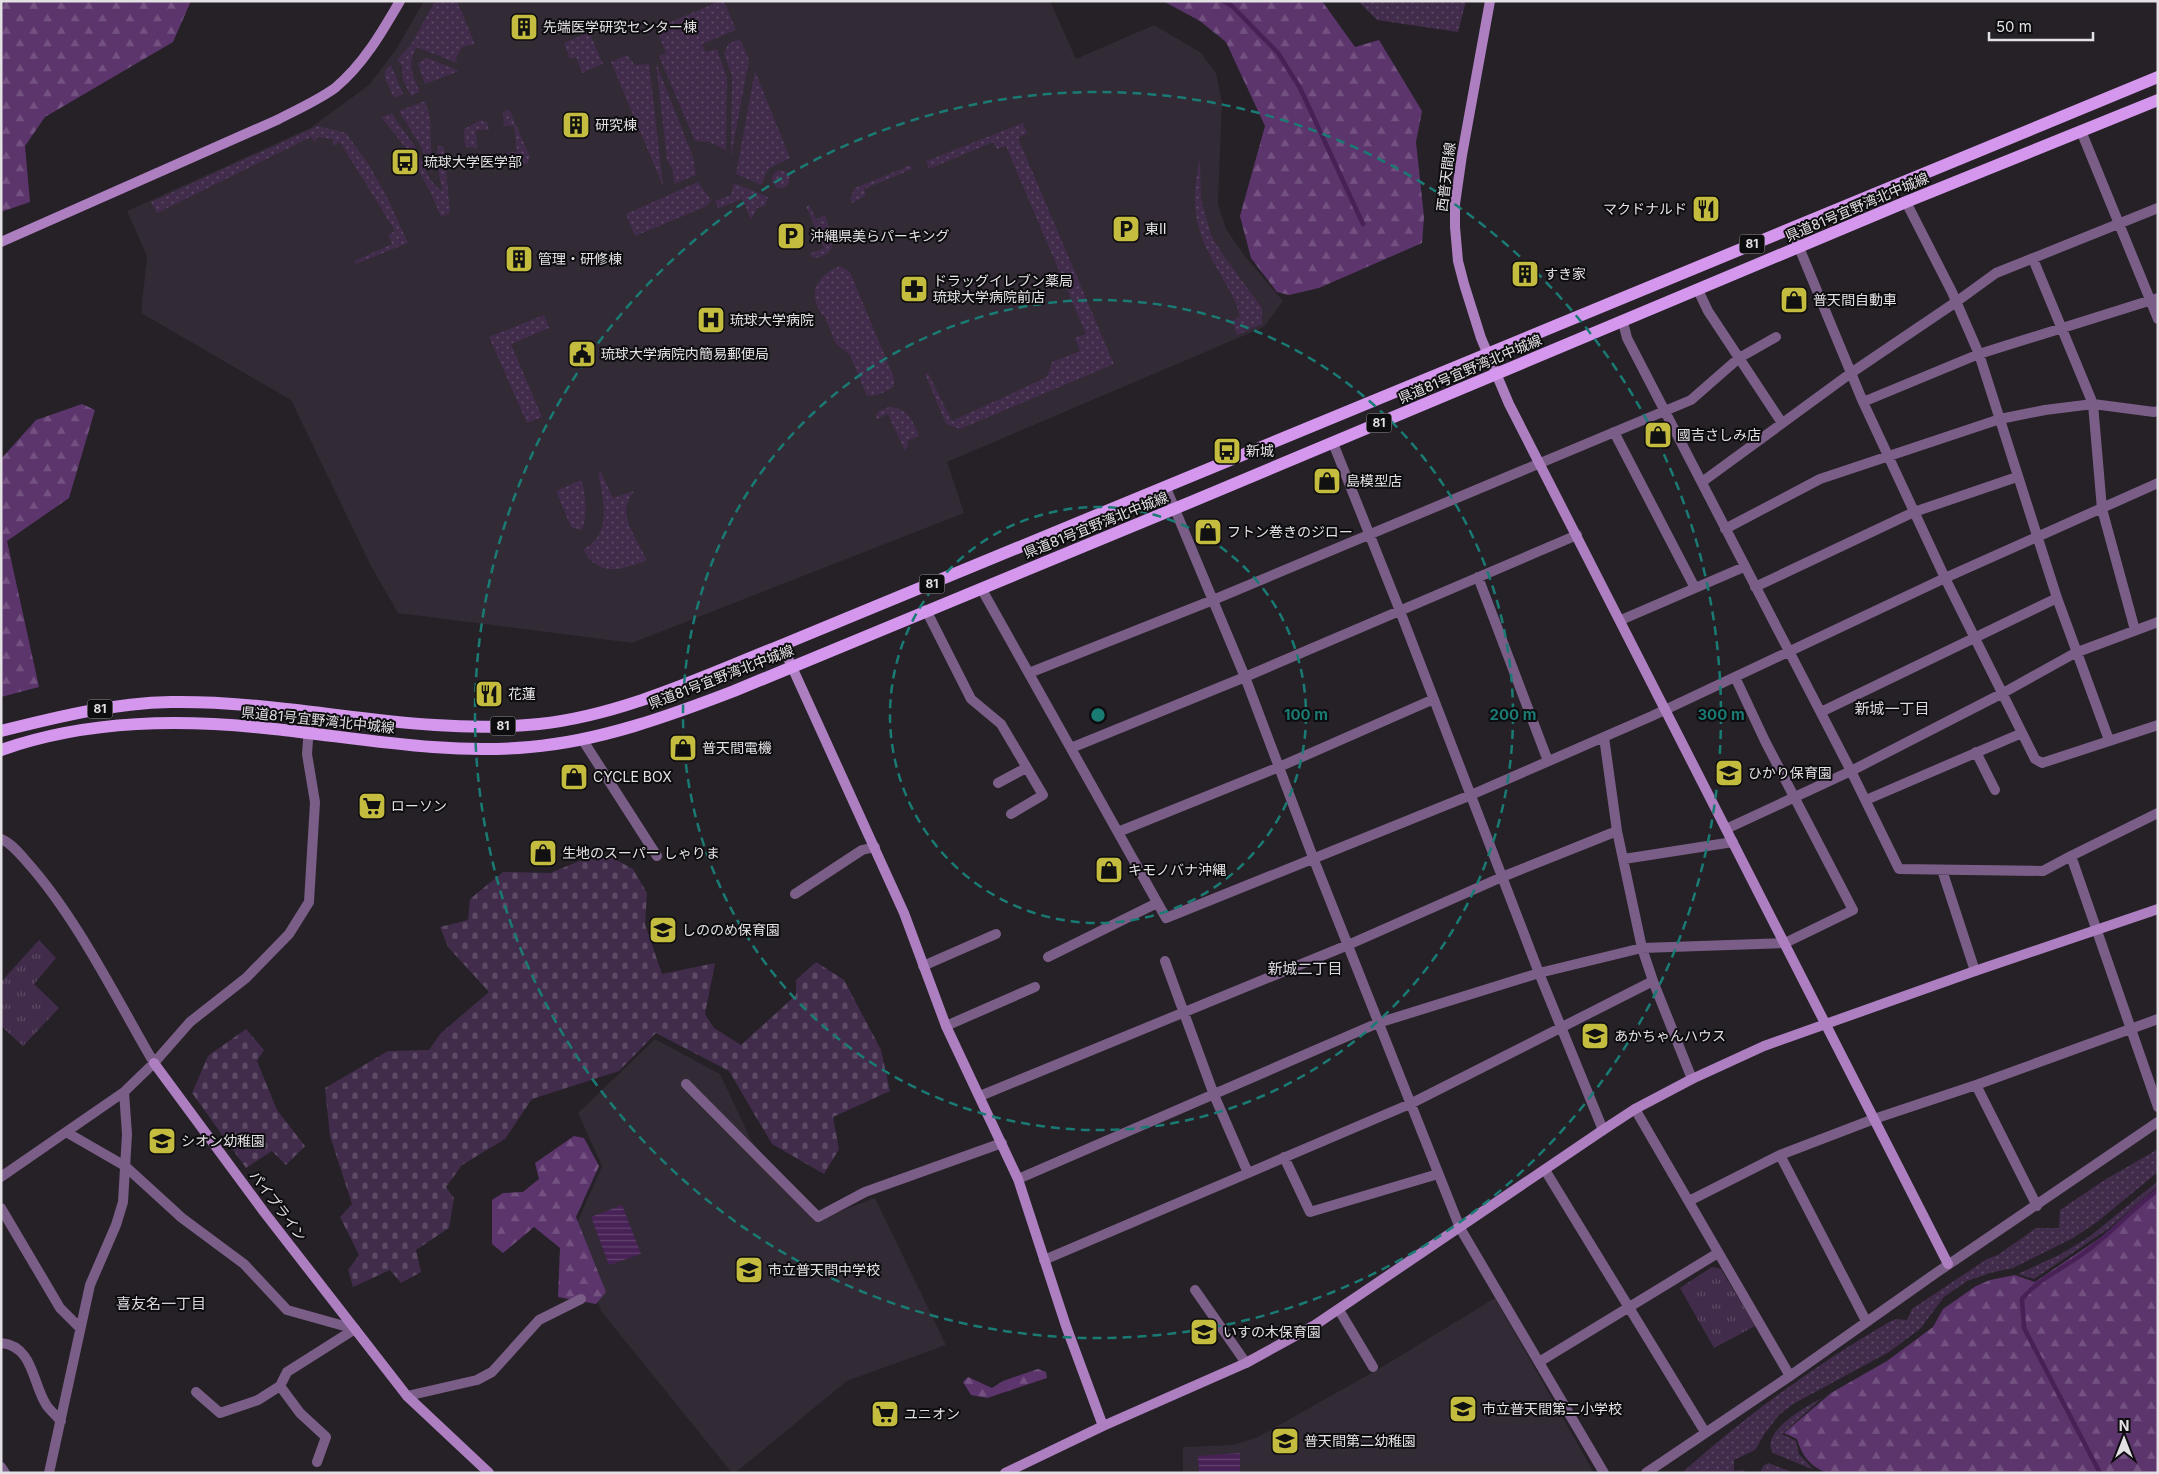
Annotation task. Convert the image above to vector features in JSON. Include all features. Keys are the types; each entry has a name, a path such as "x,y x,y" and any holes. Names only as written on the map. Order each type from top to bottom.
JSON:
{"main road":[{"name":"県道81号宜野湾北中城線","path":"1,731 65,715 132,704 170,702 208,703 310,712 441,726 539,724 598,714 668,690 782,645 2158,77"},
{"name":"県道81号宜野湾北中城線","path":"1,750 64,734 136,723 208,723 405,744 464,748 530,748 582,739 670,715 734,691 926,610 1175,509 1906,202 2158,100"}],"street":[{"path":"1,242 277,120 314,101 335,87 355,68 370,50 400,1"},
{"name":"西普天間線","path":"1490,1 1470,105 1455,204 1458,261 1487,353 1540,463 1948,1264"},
{"path":"2081,132 2119,225 2154,300 2158,319"},
{"path":"1906,202 1956,302 1978,354 2036,538 2075,653 2109,740"},
{"path":"1702,482 1782,423 1996,273 2158,208"},
{"path":"1791,228 1863,402 1945,578 2035,760 2042,763 2158,725"},
{"path":"2033,259 2093,404 2102,509 2136,630"},
{"path":"1698,290 1708,311 1782,423"},
{"path":"1863,402 1978,354 2154,300"},
{"path":"1623,322 1627,338 1744,567 1821,712 1899,869 2043,871 2158,813"},
{"path":"1029,673 1213,600 1369,533 1691,400 1739,358 1776,337"},
{"path":"1725,529 1820,479 2000,419 2045,410 2093,404 2158,411"},
{"path":"1614,432 1695,588"},
{"path":"1333,443 1400,611 1539,973 1603,1130"},
{"path":"1755,587 1914,512 2018,477"},
{"path":"981,588 1166,918 1314,860 1604,737 1945,578 2158,483"},
{"path":"1166,488 1245,677 1314,860 1460,1228 1604,1473"},
{"path":"1071,748 1245,677 1577,535"},
{"path":"1621,620 1744,567"},
{"path":"1478,577 1548,761"},
{"path":"1821,712 2057,598"},
{"path":"926,610 971,699 1001,724 1043,795 1010,814"},
{"path":"1726,829 1851,771 2003,693 2075,653 2156,622 2158,633"},
{"path":"782,645 904,913 946,1026 1018,1179 1044,1260 1103,1426"},
{"path":"1018,1179 1378,1023 1539,973 1642,948 1785,943 1853,910 1794,797 1735,677"},
{"path":"1118,832 1279,767 1434,699"},
{"path":"1,1177 124,1092 154,1063 190,1022 246,978 289,934 309,902 315,802 307,754 310,712"},
{"path":"1866,800 2022,733"},
{"path":"1604,737 1618,832 1642,948 1652,980 1692,1079"},
{"path":"582,739 657,856"},
{"path":"1976,752 1995,790"},
{"path":"998,783 1026,768"},
{"path":"980,1096 1348,945 1502,877 1618,832"},
{"name":"パイプライン","path":"1,839 20,855 47,884 154,1063 264,1212 407,1396 489,1473"},
{"path":"1624,859 1733,842"},
{"path":"795,894 862,850 875,847"},
{"path":"2071,856 2158,1107"},
{"path":"1942,870 1975,971"},
{"path":"1048,957 1157,903"},
{"path":"1005,1473 1103,1426 1246,1363 1339,1310 1635,1109 1692,1079 1764,1046 1826,1023 2158,909"},
{"path":"923,966 996,934"},
{"path":"1166,961 1214,1095 1248,1173"},
{"path":"1044,1260 1410,1104 1563,1028 1652,980"},
{"path":"946,1026 1036,987"},
{"path":"1690,1201 1780,1155 1874,1119 1976,1085 2158,1019"},
{"path":"686,1084 818,1217 865,1192 1002,1143"},
{"path":"1976,1085 2037,1206"},
{"path":"50,1473 90,1285 116,1226 123,1202 127,1134 124,1092"},
{"path":"1635,1109 1790,1376"},
{"path":"1646,1473 1790,1376 1948,1264 2037,1206 2158,1122"},
{"path":"66,1132 125,1166 182,1218 244,1264 288,1310 355,1329"},
{"path":"1780,1155 1866,1321"},
{"path":"1284,1157 1310,1212 1438,1174"},
{"path":"1545,1170 1705,1432"},
{"path":"1,1208 60,1308 80,1328"},
{"path":"1539,1362 1718,1253"},
{"path":"1195,1290 1246,1363"},
{"path":"407,1396 477,1380 492,1372 539,1320 581,1299"},
{"path":"1339,1310 1373,1366"},
{"path":"196,1392 220,1413 258,1400 280,1386 287,1372 355,1329"},
{"path":"1,1343 9,1344 25,1354 47,1406 61,1421"},
{"path":"280,1386 300,1413 326,1437 317,1462"},
{"path":"1,1467 5,1473"}],"shaded area":[{"name":"琉球大学病院","path":"424,1 1050,1 1076,59 1154,25 1200,52 1216,73 1222,102 1218,204 1226,229 1244,255 1283,301 1264,327 947,462 964,513 632,643 398,613 371,566 291,400 141,313 147,256 127,211 310,128 369,85 395,51"},
{"name":"市立普天間中学校","path":"655,1039 720,1074 751,1140 814,1221 875,1198 946,1345 847,1381 735,1473 732,1473 601,1311 574,1230 602,1166 578,1113"},
{"path":"622,1205 641,1254 609,1265 591,1217"},
{"path":"1495,1298 1594,1473 1183,1473 1183,1447 1233,1445 1258,1437 1382,1367"},
{"path":"1240,1453 1240,1473 1199,1473 1198,1456"}],"green space":[{"path":"1,1 191,1 173,42 45,117 25,146 30,202 1,212"},
{"path":"435,1 457,1 475,44 462,47 456,58 457,63 416,47 411,65 420,92 411,96 403,80 402,65 397,60 411,45"},
{"path":"724,1 736,30 702,44 706,52 717,49 727,78 726,150 709,142 695,141 659,56 666,53 656,28"},
{"path":"1163,1 1322,1 1355,47 1379,40 1422,111 1416,142 1424,217 1422,243 1319,288 1289,295 1277,292 1251,258 1240,216 1265,126 1226,42 1200,21"},
{"path":"1358,1 1466,1 1458,32 1377,20"},
{"path":"587,27 603,64 582,73 576,57 570,59 564,43 581,36 579,30"},
{"path":"740,39 749,60 731,156 732,76 724,54 728,44"},
{"path":"627,55 635,65 649,64 663,186 611,62"},
{"path":"425,58 459,71 425,84 418,64"},
{"path":"656,63 693,157 696,175 674,184 673,171 667,160"},
{"path":"391,65 403,94 394,98 385,78 385,71"},
{"path":"755,71 790,158 768,169 761,185 736,174"},
{"path":"425,101 430,117 432,173 420,145 399,111"},
{"path":"507,109 510,111 530,157 528,163 513,168 508,163 506,153 517,152 514,126 504,126 503,113"},
{"path":"392,113 416,149 432,182 442,191 437,163 438,145 444,147 450,213 441,217 430,191 406,148 381,117"},
{"path":"481,120 487,122 489,130 476,130 477,148 465,147 464,129"},
{"path":"1023,123 1027,133 1018,138 1114,364 960,429 946,424 925,374 928,373 952,421 1047,377 1052,362 1080,351 1075,338 1086,334 1006,146 997,149 993,142 929,169 926,161"},
{"path":"318,126 346,133 369,165 387,197 408,243 356,264 354,261 392,244 388,235 395,231 340,142 333,146 333,139 317,137 315,143 311,137 157,213 151,202"},
{"path":"1200,158 1201,199 1211,235 1221,252 1262,308 1262,324 1237,335 1232,321 1240,317 1237,305 1204,243 1196,217 1195,190"},
{"path":"911,165 912,169 864,189 866,196 852,203 850,198 855,188"},
{"path":"781,170 787,173 790,179 787,185 781,188 775,185 772,179 775,173"},
{"path":"698,182 711,200 707,206 635,236 626,214"},
{"path":"734,183 768,197 765,206 757,208 751,220 742,199 718,208 715,201 731,195"},
{"path":"809,205 816,219 825,215 832,236 831,248 828,253 814,258 809,254 824,248 806,206"},
{"path":"841,266 850,272 894,378 894,386 878,395 867,396 850,355 836,344 824,315 822,315 816,302 815,291 819,281 831,270"},
{"path":"544,315 549,328 511,344 542,417 527,423 489,337"},
{"path":"82,404 95,410 69,498 7,541 39,687 1,697 1,459 36,420"},
{"path":"889,407 905,412 912,420 919,436 907,441 908,444 905,451 888,414 877,419 876,416 879,411"},
{"path":"601,472 613,498 634,491 627,504 626,515 647,560 620,569 603,568 589,558 583,549 592,543 602,527 604,505 598,473"},
{"path":"581,480 586,506 585,521 581,530 571,527 556,491"},
{"path":"602,852 633,869 647,893 645,924 662,974 715,963 705,1014 714,1028 741,1045 796,995 796,980 816,962 844,980 881,1050 890,1091 833,1117 839,1149 824,1174 772,1144 729,1071 656,1033 619,1071 532,1099 505,1139 462,1165 446,1187 454,1198 449,1228 416,1250 421,1272 401,1283 390,1270 353,1287 348,1270 359,1255 340,1217 352,1204 330,1136 325,1088 388,1051 429,1050 441,1033 489,992 448,947 440,927 468,920 470,899 503,872 550,873"},
{"path":"39,940 56,958 34,984 59,1008 23,1046 1,1026 1,982"},
{"path":"246,1029 264,1050 257,1061 277,1110 305,1146 286,1165 272,1151 246,1168 192,1093 208,1056"},
{"path":"574,1136 584,1138 599,1166 576,1217 606,1292 596,1304 558,1297 560,1248 534,1227 503,1253 492,1244 492,1200 503,1193 523,1192 539,1179 535,1163"},
{"path":"2158,1149 2158,1172 2097,1222 2073,1238 2013,1268 1967,1281 1944,1297 1920,1329 1889,1352 1793,1404 1779,1415 1755,1450 1734,1460 1734,1471 1742,1470 1749,1473 1686,1473 1684,1471 1758,1410 1810,1372 1891,1321 1896,1319 1907,1320 1912,1309 1987,1259 1998,1255 2036,1228 2059,1228 2060,1210 2103,1181"},
{"path":"2158,1181 2158,1186 2108,1229 2034,1279 2018,1274 2061,1254 2089,1237"},
{"path":"2158,1188 2158,1473 1827,1473 1808,1460 1801,1450 1797,1439 1784,1433 1831,1393 1887,1361 1933,1327 1943,1309 1976,1286 1990,1280 2015,1275 2035,1282 2110,1231"},
{"path":"1712,1267 1721,1269 1755,1326 1714,1348 1680,1288"},
{"path":"1038,1369 1046,1372 1047,1378 987,1398 971,1395 963,1382 968,1377 992,1388 1003,1381"},
{"path":"1822,1398 1782,1434 1796,1441 1799,1454 1814,1470 1773,1453 1770,1445 1778,1428 1796,1413"},
{"path":"1768,1463 1795,1473 1760,1473 1763,1466"}],"waterway":[{"path":"1223,1 1232,6 1278,53 1300,88 1363,224"},
{"path":"2100,1473 2024,1328 2022,1299 2036,1285 2094,1246 2158,1190"}],"place":[{"name":"先端医学研究センター棟","path":"524,27"},
{"name":"研究棟","path":"576,125"},
{"name":"琉球大学医学部","path":"405,162"},
{"name":"マクドナルド","path":"1706,209"},
{"name":"東Ⅱ","path":"1126,229"},
{"name":"沖縄県美らパーキング","path":"791,236"},
{"name":"管理・研修棟","path":"519,259"},
{"name":"すき家","path":"1525,274"},
{"name":"ドラッグイレブン薬局 琉球大学病院前店","path":"914,289"},
{"name":"普天間自動車","path":"1794,300"},
{"name":"琉球大学病院","path":"711,320"},
{"name":"琉球大学病院内簡易郵便局","path":"582,354"},
{"name":"國吉さしみ店","path":"1658,435"},
{"name":"新城","path":"1227,451"},
{"name":"島模型店","path":"1327,481"},
{"name":"フトン巻きのジロー","path":"1208,532"},
{"name":"花蓮","path":"489,694"},
{"name":"普天間電機","path":"683,748"},
{"name":"ひかり保育園","path":"1729,773"},
{"name":"CYCLE BOX","path":"574,777"},
{"name":"ローソン","path":"372,806"},
{"name":"生地のスーパー しゃりま","path":"543,853"},
{"name":"キモノバナ沖縄","path":"1109,870"},
{"name":"しののめ保育園","path":"663,930"},
{"name":"あかちゃんハウス","path":"1595,1036"},
{"name":"シオン幼稚園","path":"162,1141"},
{"name":"市立普天間中学校","path":"749,1270"},
{"name":"いすの木保育園","path":"1204,1332"},
{"name":"市立普天間第二小学校","path":"1463,1409"},
{"name":"ユニオン","path":"885,1414"},
{"name":"普天間第二幼稚園","path":"1285,1441"}],"district":[{"name":"新城一丁目","path":"1892,709"},
{"name":"新城二丁目","path":"1305,969"},
{"name":"喜友名一丁目","path":"161,1304"}]}
